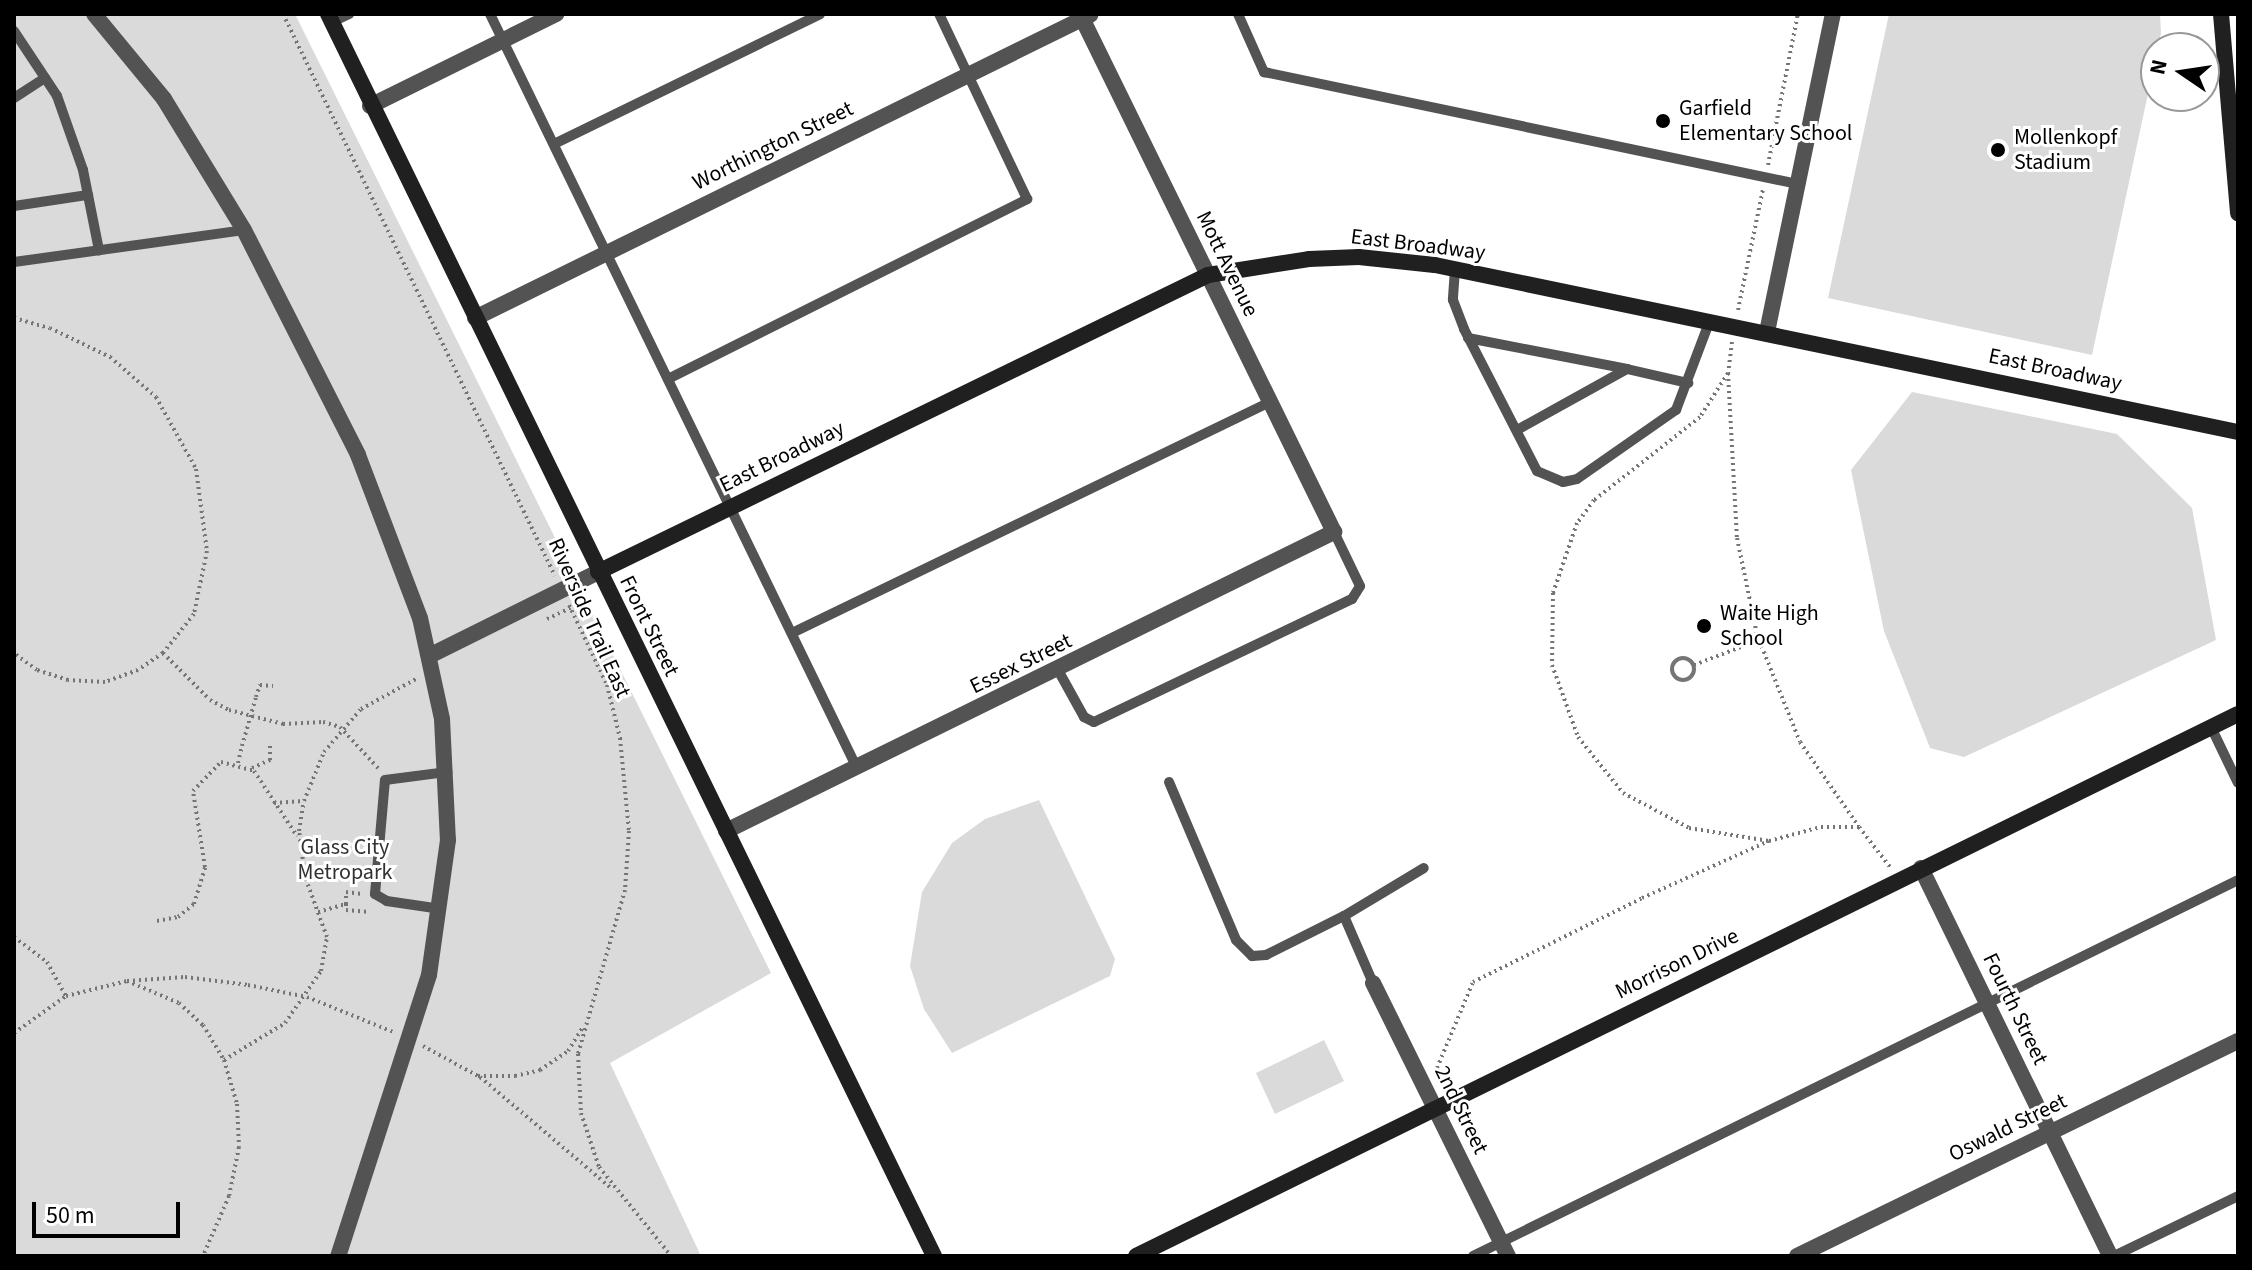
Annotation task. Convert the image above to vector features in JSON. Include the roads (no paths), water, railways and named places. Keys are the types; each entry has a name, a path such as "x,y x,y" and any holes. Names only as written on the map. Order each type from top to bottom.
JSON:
{"street":[{"path":"94,14 164,99 244,230 358,455 420,618 430,664 447,772 441,909 411,1039 338,1256"},
{"path":"370,106 556,14"},
{"path":"1767,332 1833,14"},
{"path":"2221,14 2234,123 2238,213"},
{"name":"Worthington Street","path":"475,318 1085,16"},
{"name":"Mott Avenue","path":"1085,16 1334,532"},
{"name":"Front Street","path":"330,18 370,106 934,1256"},
{"name":"East Broadway","path":"598,572 1208,275 1309,259 1359,257 1455,269 2238,432"},
{"name":"Essex Street","path":"726,831 1334,532"},
{"path":"430,664 598,572"},
{"name":"Morrison Drive","path":"1136,1256 2238,714"},
{"name":"Fourth Street","path":"1921,868 2112,1256"},
{"name":"2nd Street","path":"1373,983 1505,1249"},
{"name":"Oswald Street","path":"1797,1256 2238,1041"}],"lane":[{"path":"330,18 349,14"},
{"path":"490,14 857,768"},
{"path":"554,144 820,14"},
{"path":"668,379 1027,199 939,14"},
{"path":"1238,14 1264,72 1798,184"},
{"path":"15,34 57,96 88,195 99,250"},
{"path":"14,98 45,78"},
{"path":"14,206 88,195"},
{"path":"14,262 244,230"},
{"path":"1455,269 1455,312 1468,338 1537,471 1563,482 1577,479 1676,410 1710,320"},
{"path":"1468,338 1688,383"},
{"path":"1517,430 1627,369"},
{"path":"792,633 1270,402"},
{"path":"1058,670 1084,717 1094,722 1352,599 1360,586 1334,532"},
{"path":"2211,727 2238,783"},
{"path":"441,909 387,901 375,894 385,780 447,772"},
{"path":"1169,782 1236,940 1252,956 1266,955 1344,916 1424,868"},
{"path":"1473,1256 1505,1249 1987,1003 2238,880"},
{"path":"1344,916 1373,983"},
{"path":"2112,1256 2238,1196"}],"place":[{"name":"Garfield Elementary School","path":"1663,121"},
{"name":"Mollenkopf Stadium","path":"1998,150"},
{"name":"Waite High School","path":"1704,626"}],"park label":[{"name":"Glass City Metropark","path":"345,860"}]}
